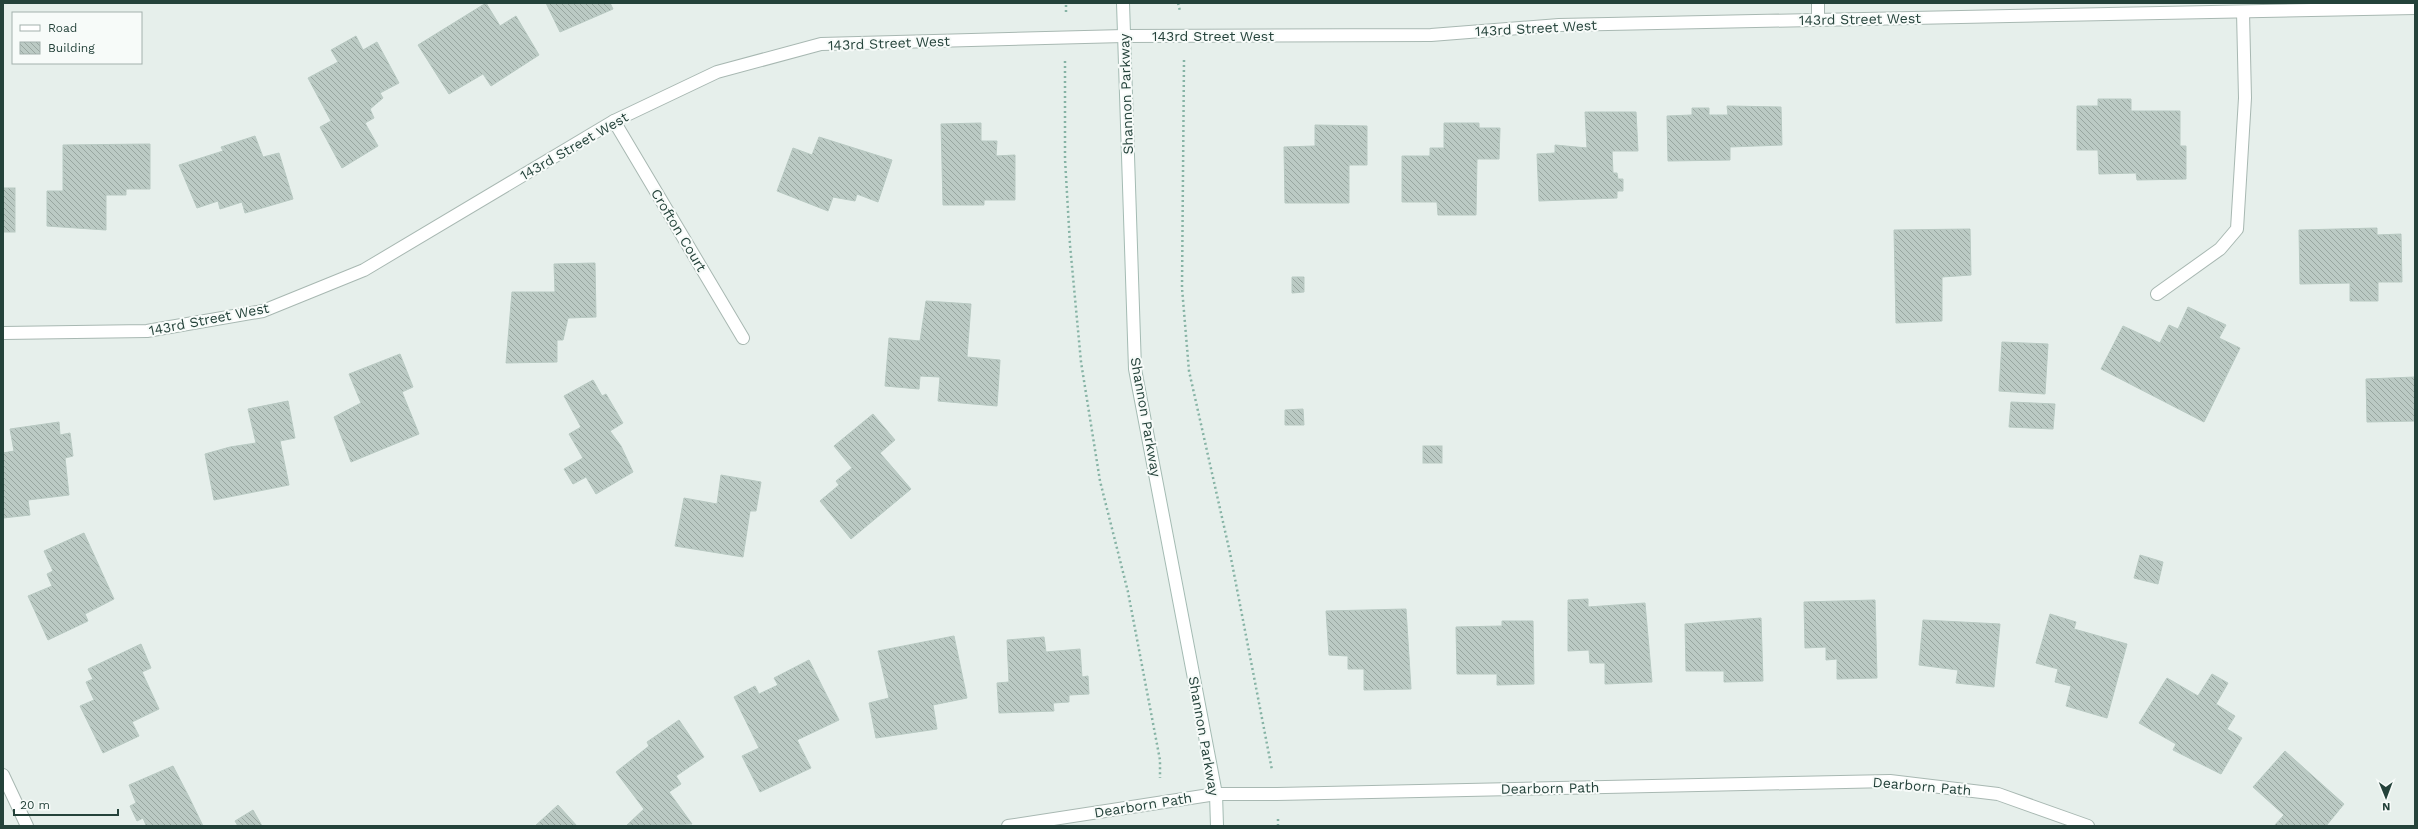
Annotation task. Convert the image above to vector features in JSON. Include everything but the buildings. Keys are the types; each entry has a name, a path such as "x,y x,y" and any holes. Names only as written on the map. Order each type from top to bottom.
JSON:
{"street":[{"name":"Shannon Parkway","path":"1124,3 1135,370 1216,794 1217,826"},
{"path":"1818,3 1818,20"},
{"name":"143rd Street West","path":"3,333 147,331 263,311 364,270 614,121 717,72 821,44 1184,35 1431,35 1559,25 2415,8"},
{"path":"2157,294 2220,248 2237,229 2245,98 2243,12"},
{"name":"Crofton Court","path":"614,121 743,338"},
{"path":"3,775 28,826"},
{"name":"Dearborn Path","path":"1008,826 1216,794 1890,781 1998,794 2088,826"}],"path":[{"path":"1066,3 1065,158 1070,245 1081,362 1100,481 1128,592 1157,745 1162,802"},
{"path":"1178,3 1184,35 1182,288 1190,371 1230,553 1277,794 1278,826"}]}
